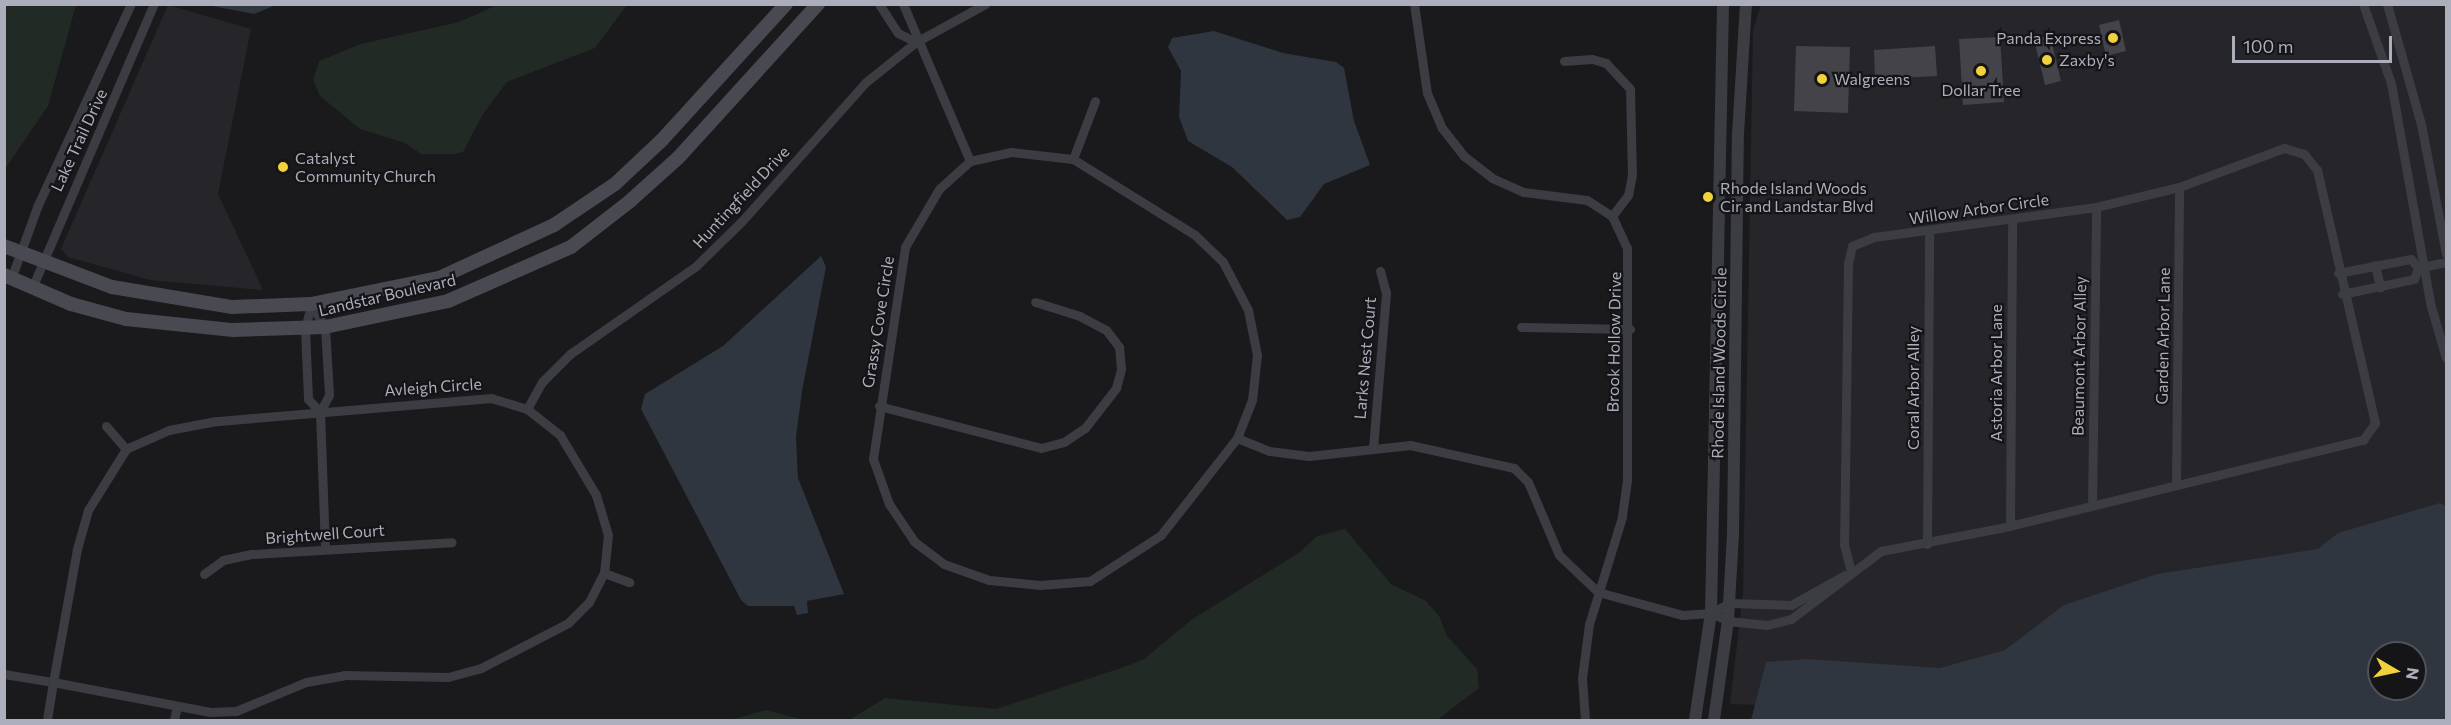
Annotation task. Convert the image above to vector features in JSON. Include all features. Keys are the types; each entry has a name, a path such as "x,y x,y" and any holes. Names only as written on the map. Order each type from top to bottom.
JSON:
{"main road":[{"name":"Landstar Boulevard","path":"4,246 112,287 184,302 232,307 311,304 439,278 555,225 615,184 654,148 786,4"},
{"name":"Landstar Boulevard","path":"8,277 32,288 126,319 233,330 325,327 448,301 517,275 571,247 678,158 818,4"}],"street":[{"name":"Lake Trail Drive","path":"8,277 131,4"},
{"name":"Lake Trail Drive","path":"32,288 154,4"},
{"path":"879,4 898,33 916,42"},
{"path":"903,4 913,18 916,42 970,161"},
{"name":"Huntingfield Drive","path":"527,410 542,382 570,354 696,266 742,221 866,82 916,42 985,4"},
{"path":"1414,4 1427,93 1442,128 1464,156 1492,178 1523,192 1587,200 1612,216 1628,195 1632,175 1630,89 1606,63 1592,59 1564,61"},
{"name":"Rhode Island Woods Circle","path":"1695,720 1711,613 1723,4"},
{"name":"Rhode Island Woods Circle","path":"1714,720 1729,603 1738,123 1746,4"},
{"path":"2362,4 2391,83 2421,267 2446,358"},
{"path":"2387,4 2421,124 2446,254"},
{"path":"1072,159 1095,101"},
{"name":"Willow Arbor Circle","path":"1851,573 1844,544 1848,263 1852,246 1874,237 2012,221 2096,207 2179,187 2284,148 2304,154 2317,170 2342,294"},
{"name":"Grassy Cove Circle","path":"1011,152 1072,159 1195,235 1223,262 1248,310 1257,355 1252,400 1237,438 1161,535 1129,560 1090,580 1040,585 989,580 944,564 914,541 889,504 873,459 879,406 905,247 939,189 970,161 1011,152"},
{"name":"Garden Arbor Lane","path":"2176,484 2179,187"},
{"name":"Beaumont Arbor Alley","path":"2092,505 2096,207"},
{"name":"Brook Hollow Drive","path":"1585,720 1585,650 1598,592 1622,517 1627,480 1630,329 1627,248 1612,216"},
{"name":"Astoria Arbor Lane","path":"2010,526 2012,221"},
{"name":"Coral Arbor Alley","path":"1928,544 1929,232"},
{"path":"2338,273 2411,259 2421,267 2446,262"},
{"path":"2375,265 2380,287"},
{"path":"1711,613 1728,621 1767,625 1791,619 1881,551 1928,544 2010,526 2363,440 2375,423 2342,294 2415,279 2421,267"},
{"name":"Larks Nest Court","path":"1373,448 1386,293 1380,271"},
{"path":"879,406 1041,448 1064,442 1085,428 1116,388 1122,369 1119,347 1106,330 1080,316 1035,302"},
{"path":"311,304 325,327 329,395 320,412 325,547"},
{"path":"311,304 305,329 308,399 320,412"},
{"path":"1521,327 1630,329"},
{"name":"Avleigh Circle","path":"4,674 210,712 236,711 306,682 344,675 448,677 481,668 568,622 589,602 604,573 608,535 596,495 560,435 527,410 492,398 207,423 169,430 126,449"},
{"path":"47,720 88,510 126,449 106,426"},
{"path":"1237,438 1269,451 1309,456 1410,445 1514,468 1528,482 1560,555 1598,592 1682,615 1711,613 1729,603 1791,605 1851,573"},
{"name":"Brightwell Court","path":"204,574 223,560 325,547 452,542"},
{"path":"604,573 629,582"},
{"path":"174,720 177,706"}],"shaded area":[{"path":"5,4 76,5 48,106 5,169"},
{"path":"168,5 251,29 218,194 263,290 150,280 68,257 61,249"},
{"path":"207,5 276,5 254,14"},
{"path":"497,5 627,5 595,48 507,82 483,114 463,152 421,154 405,143 360,129 320,96 313,80 319,61 361,44 459,22"},
{"path":"1761,5 2446,5 2446,720 2205,720 1730,704 1743,593 1753,30"},
{"path":"1214,31 1283,53 1336,62 1344,68 1354,121 1370,165 1324,184 1300,217 1287,220 1232,167 1188,141 1179,117 1181,71 1168,47 1172,38"},
{"path":"821,256 826,267 802,391 796,437 798,478 844,594 807,601 808,613 797,615 794,606 748,606 741,600 641,409 645,394 723,346"},
{"path":"2440,503 2446,506 2446,720 1751,720 1766,662 1807,659 1940,668 2005,650 2064,605 2157,574 2318,549 2338,533"},
{"path":"1345,529 1391,584 1426,601 1439,616 1447,636 1477,669 1479,688 1437,720 849,720 885,698 996,709 1121,668 1144,659 1191,620 1300,552 1317,536"},
{"path":"766,710 804,720 722,720 734,719"}],"building":[{"name":"Panda Express","path":"2119,20 2126,51 2106,56 2099,25"},
{"name":"Zaxby's","path":"2050,35 2061,81 2045,85 2034,39"},
{"name":"Dollar Tree","path":"2000,37 2004,102 1963,105 1959,39"},
{"name":"Walgreens","path":"1796,46 1850,47 1848,113 1794,111"},
{"path":"1935,46 1937,76 1875,79 1874,50"}],"place":[{"name":"Panda Express","path":"2113,38"},
{"name":"Zaxby's","path":"2047,60"},
{"name":"Dollar Tree","path":"1981,71"},
{"name":"Walgreens","path":"1822,79"},
{"name":"Catalyst Community Church","path":"283,167"},
{"name":"Rhode Island Woods Cir and Landstar Blvd","path":"1708,197"}]}
